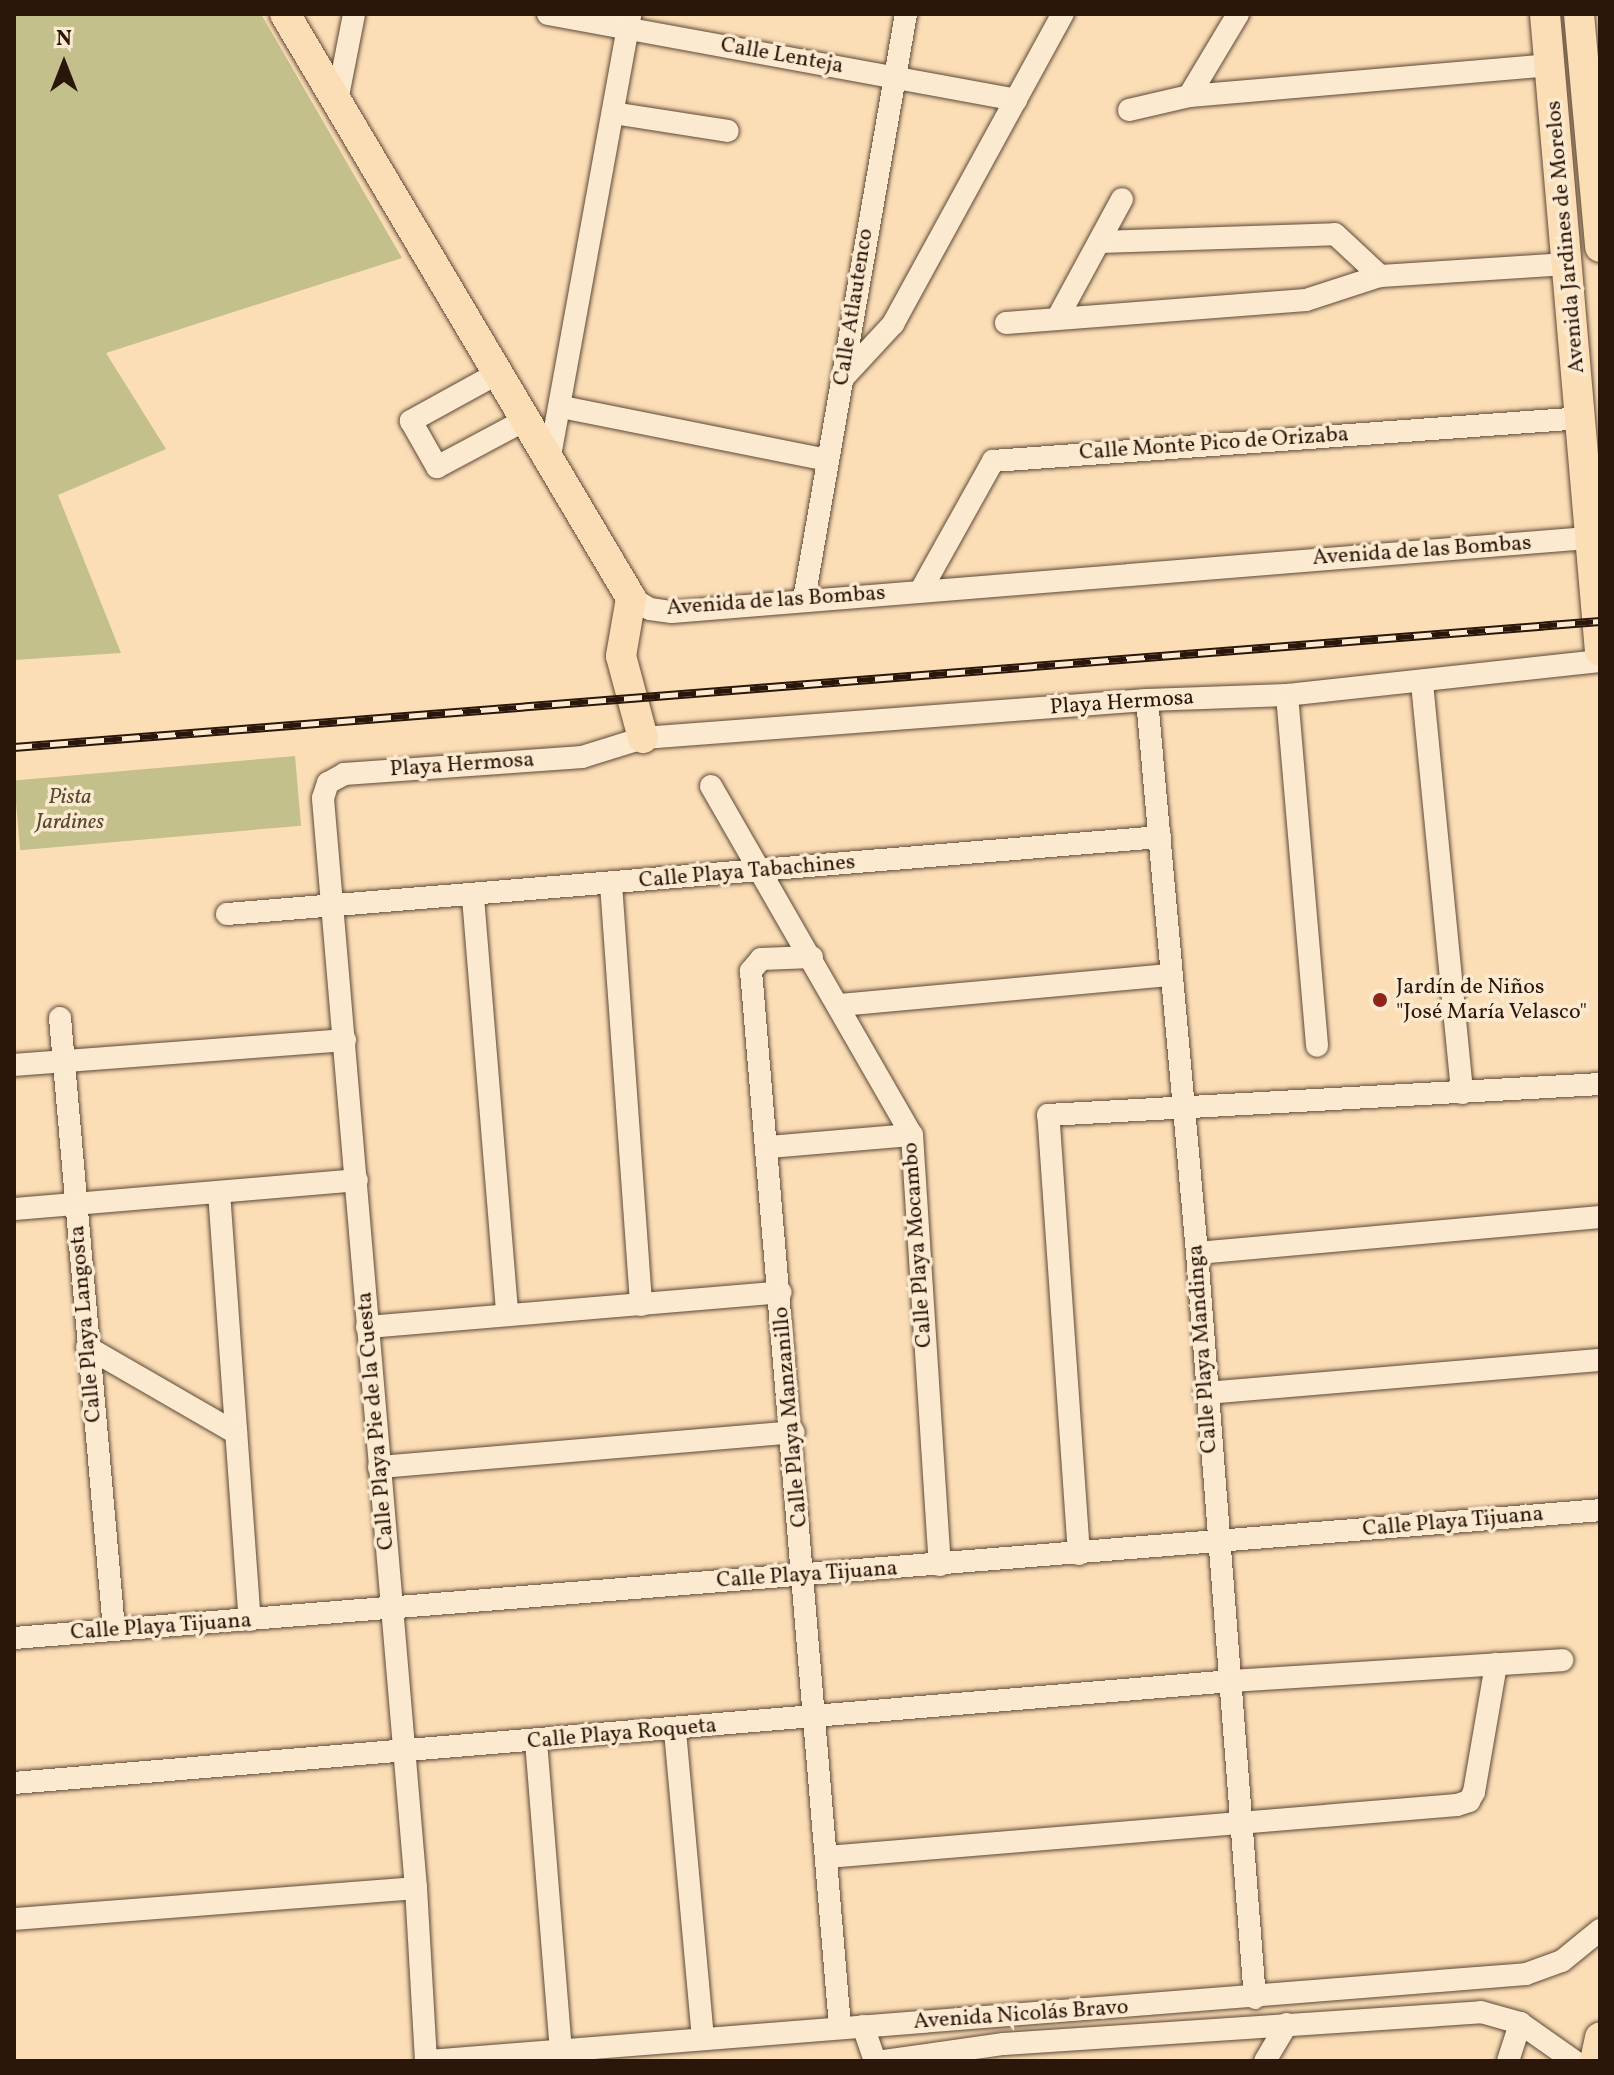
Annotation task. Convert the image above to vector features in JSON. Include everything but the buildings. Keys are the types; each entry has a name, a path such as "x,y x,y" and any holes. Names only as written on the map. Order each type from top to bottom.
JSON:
{"main road":[{"path":"285,14 550,456 631,598 621,656 643,738"},
{"name":"Avenida Jardines de Morelos","path":"1545,14 1596,538 1600,651"},
{"name":"Avenida Jardines de Morelos","path":"1586,16 1600,247"},
{"path":"1595,2061 1600,2038"}],"street":[{"path":"337,101 354,14"},
{"name":"Calle Lenteja","path":"548,14 629,22 1016,100"},
{"name":"Calle Atlautenco","path":"804,599 906,14"},
{"path":"843,378 893,324 1063,14"},
{"path":"1189,96 1238,14"},
{"path":"550,456 562,407 629,22"},
{"path":"1129,110 1189,96 1549,65"},
{"path":"613,113 728,131"},
{"path":"1058,317 1122,199"},
{"path":"1100,242 1335,234 1380,276"},
{"path":"1006,323 1306,300 1380,276 1568,264"},
{"path":"500,372 411,421 437,467 527,419"},
{"path":"562,407 828,460"},
{"name":"Calle Monte Pico de Orizaba","path":"921,590 993,461 1583,418"},
{"name":"Avenida de las Bombas","path":"631,598 650,609 672,612 804,599 1596,538"},
{"name":"Playa Hermosa","path":"328,783 344,774 582,757 643,738 1147,700 1287,695 1422,683 1600,661"},
{"path":"1422,683 1462,1093"},
{"path":"1287,695 1317,1046"},
{"name":"Calle Playa Mandinga","path":"1147,700 1172,975 1180,1106 1197,1253 1205,1393 1255,1998"},
{"name":"Calle Playa Pie de la Cuesta","path":"328,783 323,798 416,1888 427,2061"},
{"name":"Calle Playa Mocambo","path":"711,786 840,1005 912,1135 940,1565"},
{"name":"Calle Playa Tabachines","path":"227,914 473,897 760,869 1160,837"},
{"path":"611,884 641,1305"},
{"path":"473,897 507,1315"},
{"name":"Calle Playa Manzanillo","path":"812,957 761,959 751,971 794,1432 840,2027"},
{"path":"840,1005 1172,975"},
{"name":"Calle Playa Langosta","path":"60,1018 114,1629"},
{"path":"14,1065 345,1040"},
{"path":"1079,1554 1048,1115 1600,1084"},
{"path":"768,1147 912,1135"},
{"path":"14,1209 357,1180"},
{"path":"219,1192 250,1620"},
{"path":"1197,1253 1600,1217"},
{"path":"367,1327 781,1292"},
{"path":"87,1347 236,1433"},
{"path":"1205,1393 1600,1360"},
{"path":"379,1467 794,1432"},
{"name":"Calle Playa Tijuana","path":"14,1638 1600,1510"},
{"name":"Calle Playa Roqueta","path":"14,1783 675,1731 1230,1681 1562,1660"},
{"path":"827,1857 1241,1824 1469,1801 1496,1664"},
{"path":"675,1731 703,2039"},
{"path":"536,1741 561,2050"},
{"path":"14,1919 416,1888"},
{"name":"Avenida Nicolás Bravo","path":"427,2061 561,2050 630,2053 703,2039 1385,1988 1526,1974 1562,1961 1600,1930"},
{"path":"1385,1988 1389,2017"},
{"name":"Avenida Nicolás Bravo","path":"884,2061 1004,2044 1481,2012 1520,2023 1574,2061"},
{"path":"1508,2061 1520,2023"},
{"path":"1265,2061 1287,2024"},
{"path":"863,2026 875,2061"}],"green space":[{"path":"14,14 261,14 402,258 106,353 166,449 58,495 121,653 14,660"},
{"name":"Pista Jardines","path":"295,756 301,826 20,850 14,781"}],"railway":[{"path":"14,747 1600,621"}],"place":[{"name":"Jardín de Niños \"José María Velasco\"","path":"1380,1000"}]}
